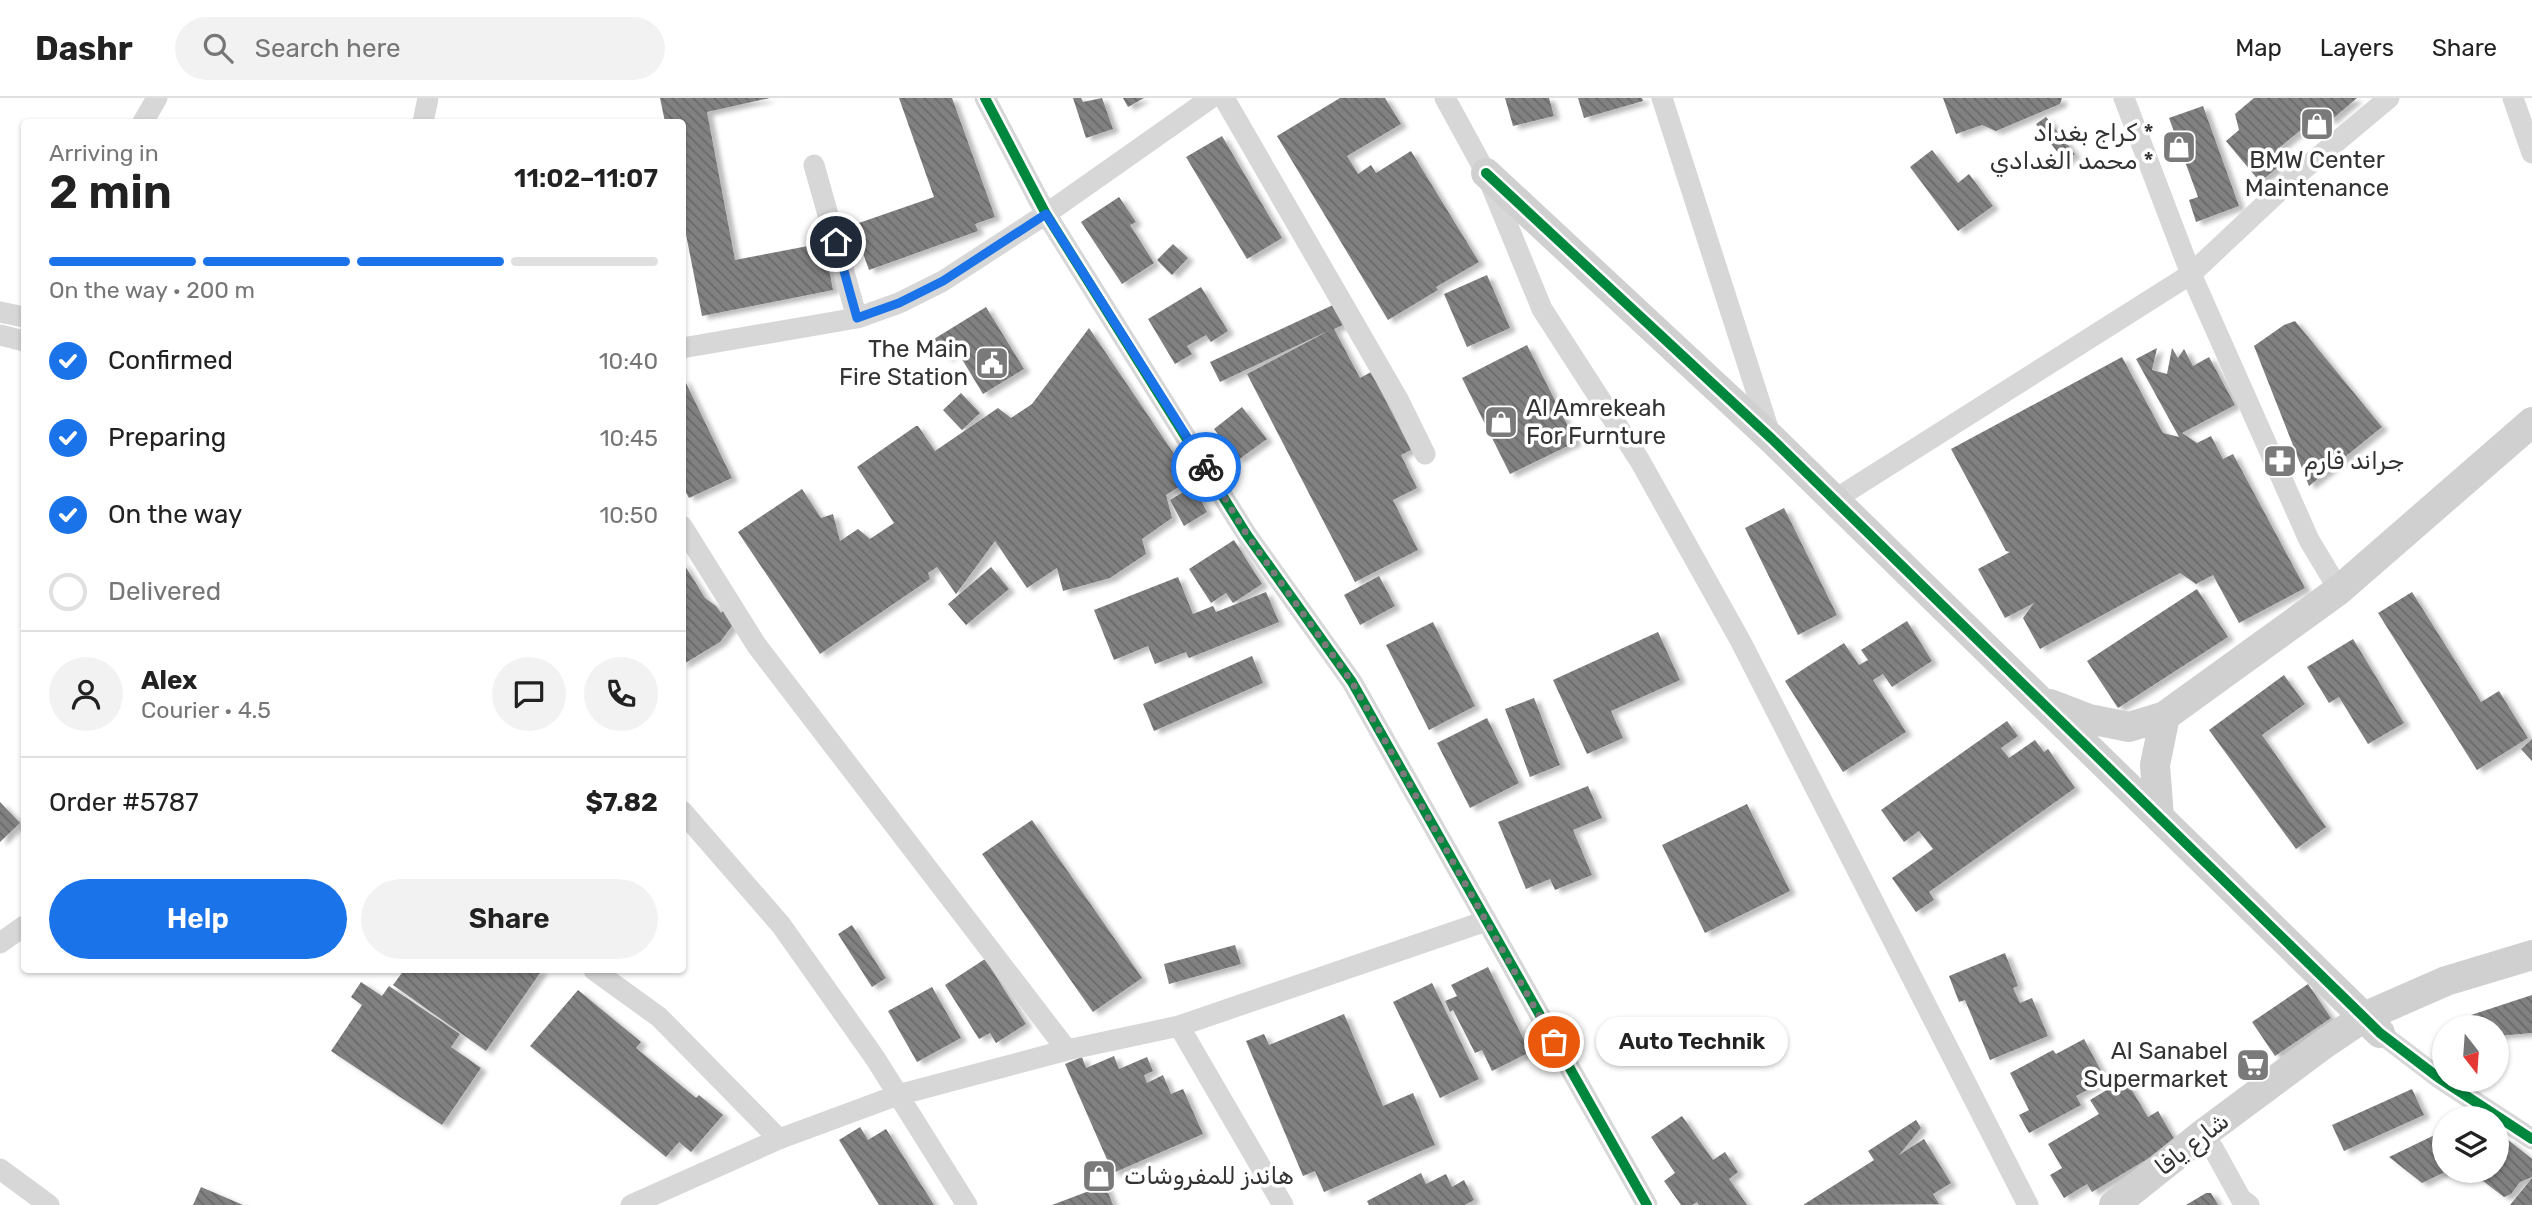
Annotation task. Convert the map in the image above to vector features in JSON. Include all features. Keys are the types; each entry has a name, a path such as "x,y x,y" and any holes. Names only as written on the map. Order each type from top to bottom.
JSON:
{"street":[{"path":"145,119 157,98"},
{"path":"424,119 428,98"},
{"path":"985,98 1046,214 1247,535 1352,682 1647,1205"},
{"path":"686,347 857,318 899,303 943,281 1046,214 1211,98"},
{"path":"1224,98 1399,401 1425,454"},
{"path":"1446,98 1486,173 1542,309 1640,461 1741,642 2028,1205"},
{"path":"1664,98 1772,439"},
{"path":"2124,98 2192,274 2309,540 2339,590"},
{"path":"1835,500 2192,274 2292,179 2389,98"},
{"path":"2513,98 2532,152"},
{"path":"814,165 857,318"},
{"path":"1486,173 1772,439 2372,1025 2439,1077 2532,1139"},
{"path":"0,312 21,316"},
{"path":"0,335 21,340"},
{"path":"2040,700 2089,719 2129,727 2165,716 2339,590 2532,422"},
{"path":"686,532 757,646 1067,1050"},
{"path":"2159,817 2155,765 2165,716"},
{"path":"686,816 781,925 898,1095 967,1205"},
{"path":"631,1205 779,1139 898,1095 1067,1050 1180,1026 1486,921"},
{"path":"0,943 21,928"},
{"name":"شارع يافا","path":"2141,1205 2213,1148 2361,1042 2372,1025 2446,981 2532,955"},
{"path":"598,973 659,1017 779,1139"},
{"name":"شارع يافا","path":"2114,1205 2323,1044 2372,1025 2532,975"},
{"path":"1180,1026 1283,1205"},
{"path":"2213,1148 2243,1203"},
{"path":"0,1169 49,1205"}],"building":[{"path":"660,98 770,98 707,112 735,260 824,243 833,290 702,316 686,234 686,119 664,119"},
{"path":"899,98 952,98 995,217 975,224 978,231 869,270 853,225 934,197"},
{"path":"1073,98 1081,98 1083,102 1102,98 1113,129 1086,138"},
{"path":"1123,98 1144,98 1128,107"},
{"path":"1340,98 1385,98 1401,124 1347,156 1358,174 1371,165 1376,173 1411,151 1479,262 1388,320 1277,136"},
{"path":"1505,98 1549,98 1554,116 1513,126"},
{"path":"1578,98 1642,98 1643,101 1584,118"},
{"path":"1943,98 2062,98 2060,104 1996,131 1982,125 1956,134"},
{"path":"2254,98 2357,98 2330,121 2323,112 2280,147 2284,162 2260,182 2226,141 2239,130 2235,114"},
{"path":"2203,106 2239,206 2196,222 2189,200 2198,197 2169,118"},
{"path":"2046,117 2075,154 2065,162 2036,124"},
{"path":"1222,136 1282,238 1247,259 1186,157"},
{"path":"1932,150 1958,183 1969,174 1993,206 1958,231 1910,167"},
{"path":"1119,197 1136,222 1130,225 1154,263 1122,284 1081,222"},
{"path":"1173,244 1188,258 1172,275 1157,260"},
{"path":"1487,275 1510,328 1467,347 1444,294"},
{"path":"1201,287 1228,331 1211,342 1206,335 1187,346 1192,354 1175,364 1148,319"},
{"path":"1333,305 1343,325 1334,329 1360,378 1371,372 1411,450 1401,455 1417,488 1393,500 1418,550 1355,582 1247,374 1330,330 1220,382 1210,362"},
{"path":"986,307 1024,369 983,394 957,351 946,358 934,339"},
{"path":"2295,321 2382,427 2309,486 2254,346 2284,325"},
{"path":"1089,328 1191,479 1166,495 1172,518 1142,539 1146,554 1110,578 1063,591 1057,568 1027,588 995,541 956,594 937,567 928,573 930,579 820,654 738,532 802,489 821,518 833,514 840,541 858,529 870,539 894,523 857,467 916,426 935,451 998,408 1011,418 1032,404"},
{"path":"1527,345 1576,442 1510,474 1462,378"},
{"path":"2157,348 2152,370 2167,374 2172,348 2178,358 2184,349 2193,366 2209,357 2235,405 2182,433 2197,443 2211,436 2223,459 2233,454 2305,588 2239,623 2213,575 2196,584 2180,573 2040,649 2023,618 2034,603 2005,618 1978,569 2010,552 2006,551 1951,449 2122,357 2163,433 2179,437 2136,359"},
{"path":"686,383 732,478 689,498 686,492"},
{"path":"961,393 980,413 962,430 943,410"},
{"path":"1242,407 1267,439 1238,460 1214,429"},
{"path":"1193,486 1207,512 1184,526 1170,500"},
{"path":"1784,508 1837,615 1798,635 1745,528"},
{"path":"1234,540 1262,584 1233,603 1226,593 1211,603 1189,569"},
{"path":"686,567 705,598 721,613 723,611 732,626 720,642 686,663"},
{"path":"991,567 1009,589 966,625 948,604"},
{"path":"1379,576 1395,606 1360,625 1344,595"},
{"path":"1178,577 1193,614 1213,606 1216,612 1266,592 1279,622 1189,658 1186,652 1155,664 1148,646 1114,660 1094,610"},
{"path":"2197,589 2228,637 2118,708 2087,661"},
{"path":"2412,592 2481,702 2499,691 2528,738 2477,770 2378,613"},
{"path":"1907,621 1932,661 1892,687 1883,674 1873,680 1906,732 1843,772 1785,681 1844,643 1859,665 1868,660 1861,650"},
{"path":"1433,622 1475,706 1429,730 1386,645"},
{"path":"1658,632 1680,680 1611,711 1623,738 1587,754 1553,680"},
{"path":"2353,639 2404,723 2368,744 2339,697 2329,703 2307,667"},
{"path":"1252,656 1263,683 1154,731 1143,704"},
{"path":"2284,675 2305,704 2262,735 2326,827 2296,849 2209,730"},
{"path":"1534,698 1560,765 1530,777 1505,709"},
{"path":"1487,718 1519,783 1470,808 1437,743"},
{"path":"2007,721 2018,736 2001,748 2009,758 2035,740 2044,752 2048,749 2075,788 1929,892 1934,900 1916,912 1892,878 1933,849 1919,831 1904,842 1881,810"},
{"path":"2532,739 2532,761 2521,749"},
{"path":"1588,786 1602,818 1573,830 1592,875 1555,890 1550,879 1526,889 1498,822"},
{"path":"0,802 20,823 0,842"},
{"path":"1747,804 1790,891 1705,933 1662,845"},
{"path":"1032,820 1142,978 1093,1012 982,854"},
{"path":"852,925 886,978 872,987 838,934"},
{"path":"1235,945 1241,964 1169,984 1164,964"},
{"path":"2005,953 2018,986 2013,988 2020,1003 2032,998 2048,1036 1990,1060 1965,1000 1959,1002 1949,976"},
{"path":"985,959 1026,1024 996,1043 990,1033 979,1039 945,985"},
{"path":"1488,967 1530,1052 1492,1071 1482,1050 1475,1053 1453,1010 1450,1012 1445,1001 1457,996 1451,985"},
{"path":"402,973 540,973 486,1051 393,985"},
{"path":"361,982 382,996 389,986 460,1034 451,1047 481,1068 442,1125 331,1051 362,1005 351,997"},
{"path":"1432,983 1479,1079 1440,1098 1393,1002"},
{"path":"2308,984 2331,1018 2275,1056 2252,1022"},
{"path":"932,987 961,1038 917,1062 888,1011"},
{"path":"578,990 641,1042 636,1048 696,1098 699,1095 723,1115 691,1152 679,1142 666,1157 530,1046"},
{"path":"2532,995 2532,1033 2510,1035 2510,1015 2471,1015"},
{"path":"1344,1014 1383,1106 1413,1093 1435,1145 1324,1192 1315,1171 1303,1176 1246,1041 1264,1034 1269,1045"},
{"path":"2084,1039 2106,1080 2076,1096 2081,1105 2029,1133 2019,1115 2029,1110 2010,1073 2053,1050 2056,1054"},
{"path":"1114,1056 1119,1069 1147,1057 1153,1071 1144,1075 1147,1083 1163,1075 1171,1094 1183,1089 1203,1134 1113,1173 1065,1064 1082,1057 1086,1068"},
{"path":"2125,1079 2148,1117 2158,1111 2176,1142 2092,1192 2087,1184 2064,1198 2050,1175 2062,1168 2048,1144 2099,1114 2090,1100"},
{"path":"2412,1089 2424,1115 2344,1151 2332,1125"},
{"path":"1682,1116 1713,1160 1725,1152 1738,1172 1729,1179 1747,1205 1699,1205 1697,1202 1681,1205 1664,1181 1675,1173 1651,1137"},
{"path":"1916,1120 1921,1128 1899,1155 1924,1139 1951,1183 1933,1194 1939,1204 1803,1205 1874,1160 1868,1151"},
{"path":"860,1127 868,1140 886,1129 934,1205 879,1205 839,1140"},
{"path":"2432,1136 2432,1178 2422,1183 2389,1157"},
{"path":"2509,1141 2532,1159 2532,1177 2520,1182 2511,1194 2504,1197 2486,1183 2509,1183"},
{"path":"1421,1173 1426,1184 1446,1174 1452,1187 1464,1180 1474,1200 1465,1205 1369,1205 1367,1201"},
{"path":"2532,1178 2532,1205 2510,1205"},
{"path":"1105,1185 1113,1205 1052,1205"},
{"path":"201,1187 243,1205 193,1205"},
{"path":"2206,1193 2211,1193 2218,1205 2186,1205"}],"cycle path":[{"path":"985,98 1046,214 1247,535 1352,682 1647,1205"},
{"path":"1486,173 1772,439 2380,1033 2439,1078 2532,1139"}],"way so far":[{"path":"1206,467 1247,535 1352,682 1554,1042"}],"place":[{"name":"BMW Center Maintenance","path":"2317,124"},
{"name":"كراج بغداد * محمد الغدادي *","path":"2179,147"},
{"name":"The Main Fire Station","path":"992,363"},
{"name":"Al Amrekeah For Furnture","path":"1501,422"},
{"name":"جراند فارم","path":"2280,461"},
{"name":"Auto Technik","path":"1554,1042"},
{"name":"Al Sanabel Supermarket","path":"2253,1065"},
{"name":"هاندز للمفروشات","path":"1099,1176"}],"route":[{"path":"836,242 857,318 899,303 943,281 1046,214 1206,467"}]}
